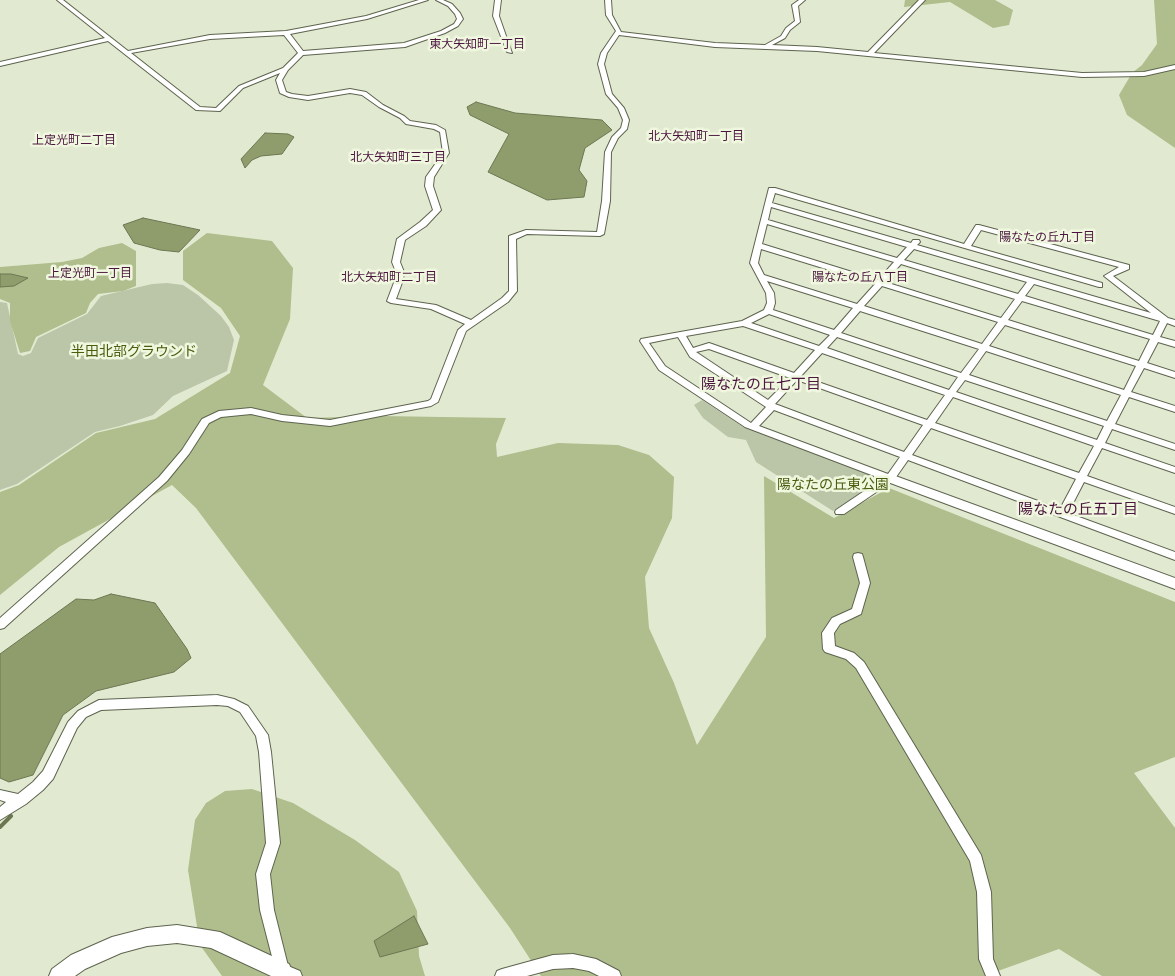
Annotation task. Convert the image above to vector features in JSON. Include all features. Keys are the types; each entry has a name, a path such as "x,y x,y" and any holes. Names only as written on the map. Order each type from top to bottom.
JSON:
{"street":[{"path":"60,0 129,52 198,109 218,110 241,87 285,69"},
{"path":"129,52 210,37 286,33 367,17 425,0"},
{"path":"439,0 450,6 458,14 460,19 456,25 426,39 405,45 301,53 285,69 279,80 285,94 308,98 357,91 368,94 375,102 402,117 408,123 436,127 446,134 446,153 430,177 429,186 437,210 423,224 401,239 396,262 400,272 399,280 390,301 433,307 470,323"},
{"path":"498,0 496,16 510,52"},
{"path":"0,625 163,479 186,452 205,421 219,414 251,411 282,418 330,423 427,405 435,400 456,351 460,335 470,323 505,300 513,291 512,238 526,232 600,234 606,201 608,152 615,137 624,129 626,120 621,108 609,94 601,64 604,53 618,33 618,27 608,12 608,0"},
{"path":"766,46 783,37 788,29 798,21 795,5 802,0"},
{"path":"870,54 922,0"},
{"path":"286,33 301,53"},
{"path":"618,33 715,45 766,46 870,54 1087,75 1150,74 1175,67"},
{"path":"0,64 110,39"},
{"path":"1099,285 772,190 754,263 764,278 770,293 771,303 768,310 744,323 644,341 662,368 753,427 1175,584"},
{"path":"768,204 1175,323"},
{"path":"764,221 901,260 1175,344"},
{"path":"966,247 980,227 1126,267 1102,280 1092,299"},
{"path":"753,427 922,234"},
{"path":"758,246 1175,375"},
{"path":"1108,276 1165,320"},
{"path":"764,278 1175,409"},
{"path":"840,512 890,478 907,457 928,424 1032,281"},
{"path":"768,310 1175,447"},
{"path":"1063,514 1165,320"},
{"path":"744,323 1175,470"},
{"path":"680,334 691,351 770,406 1175,556"},
{"path":"691,351 709,346 1175,511"},
{"path":"858,557 865,583 857,610 836,621 828,633 829,649 850,656 860,665 976,859 984,892 986,959 993,976"},
{"path":"0,814 38,786 48,774 72,726 82,714 98,705 217,700 230,702 244,709 262,735 265,752 273,843 263,874 267,910 285,974"},
{"path":"0,795 21,800"},
{"path":"59,976 78,962 119,944 147,937 177,934 213,939 285,974"},
{"path":"502,976 553,962 573,961 592,964 614,976"}],"green space":[{"name":"半田北部グラウンド","path":"152,284 183,285 198,295 221,316 229,327 234,340 227,371 173,396 153,415 95,432 17,484 0,490 0,302 7,303 18,354 23,356 31,353 38,338 87,314 101,296"},
{"name":"陽なたの丘東公園","path":"702,400 743,427 877,477 878,482 833,511 756,462 746,440 728,437 703,418 694,405"}],"shaded area":[{"path":"905,0 995,0 1013,10 1009,25 993,28 950,2 904,7"},
{"path":"1154,0 1175,0 1175,148 1127,115 1119,95 1132,73 1142,65 1157,44"},
{"path":"476,102 515,113 602,120 612,130 585,148 579,170 587,181 584,197 547,200 488,172 509,134 470,115 467,107"},
{"path":"265,133 288,134 294,137 282,154 261,156 252,160 245,168 241,159"},
{"path":"143,218 200,230 179,252 160,250 134,243 123,225"},
{"path":"207,233 272,241 293,268 290,319 263,385 307,418 381,416 506,418 496,444 497,457 558,443 618,445 649,455 674,477 672,518 645,577 649,628 674,683 697,745 766,637 764,476 834,518 889,488 1175,602 1175,757 1134,773 1175,828 1175,976 1102,976 1059,949 998,971 995,976 541,976 510,928 196,508 172,485 59,547 0,595 0,492 19,485 96,433 155,419 230,373 240,336 221,308 183,280 183,251"},
{"path":"122,243 136,251 136,286 123,291 98,294 90,303 86,313 36,337 30,351 20,353 10,321 10,303 0,299 0,267 62,262 82,258 99,248"},
{"path":"0,274 11,274 28,278 14,286 0,287"},
{"path":"111,594 155,603 187,649 191,658 174,672 96,691 63,715 33,775 9,782 0,778 0,654 76,599 94,600"},
{"path":"252,789 293,803 355,840 399,872 417,911 419,956 425,976 222,976 200,945 188,870 195,820 206,803 225,791"},
{"path":"414,916 428,944 380,957 374,941"}],"waterway":[{"path":"0,827 11,816"}],"district":[{"name":"東大矢知町一丁目","path":"477,45"},
{"name":"北大矢知町一丁目","path":"696,137"},
{"name":"上定光町二丁目","path":"74,141"},
{"name":"北大矢知町三丁目","path":"398,158"},
{"name":"陽なたの丘九丁目","path":"1047,238"},
{"name":"上定光町一丁目","path":"90,274"},
{"name":"北大矢知町二丁目","path":"389,278"},
{"name":"陽なたの丘八丁目","path":"860,278"},
{"name":"陽なたの丘七丁目","path":"761,385"},
{"name":"陽なたの丘五丁目","path":"1078,510"}]}
